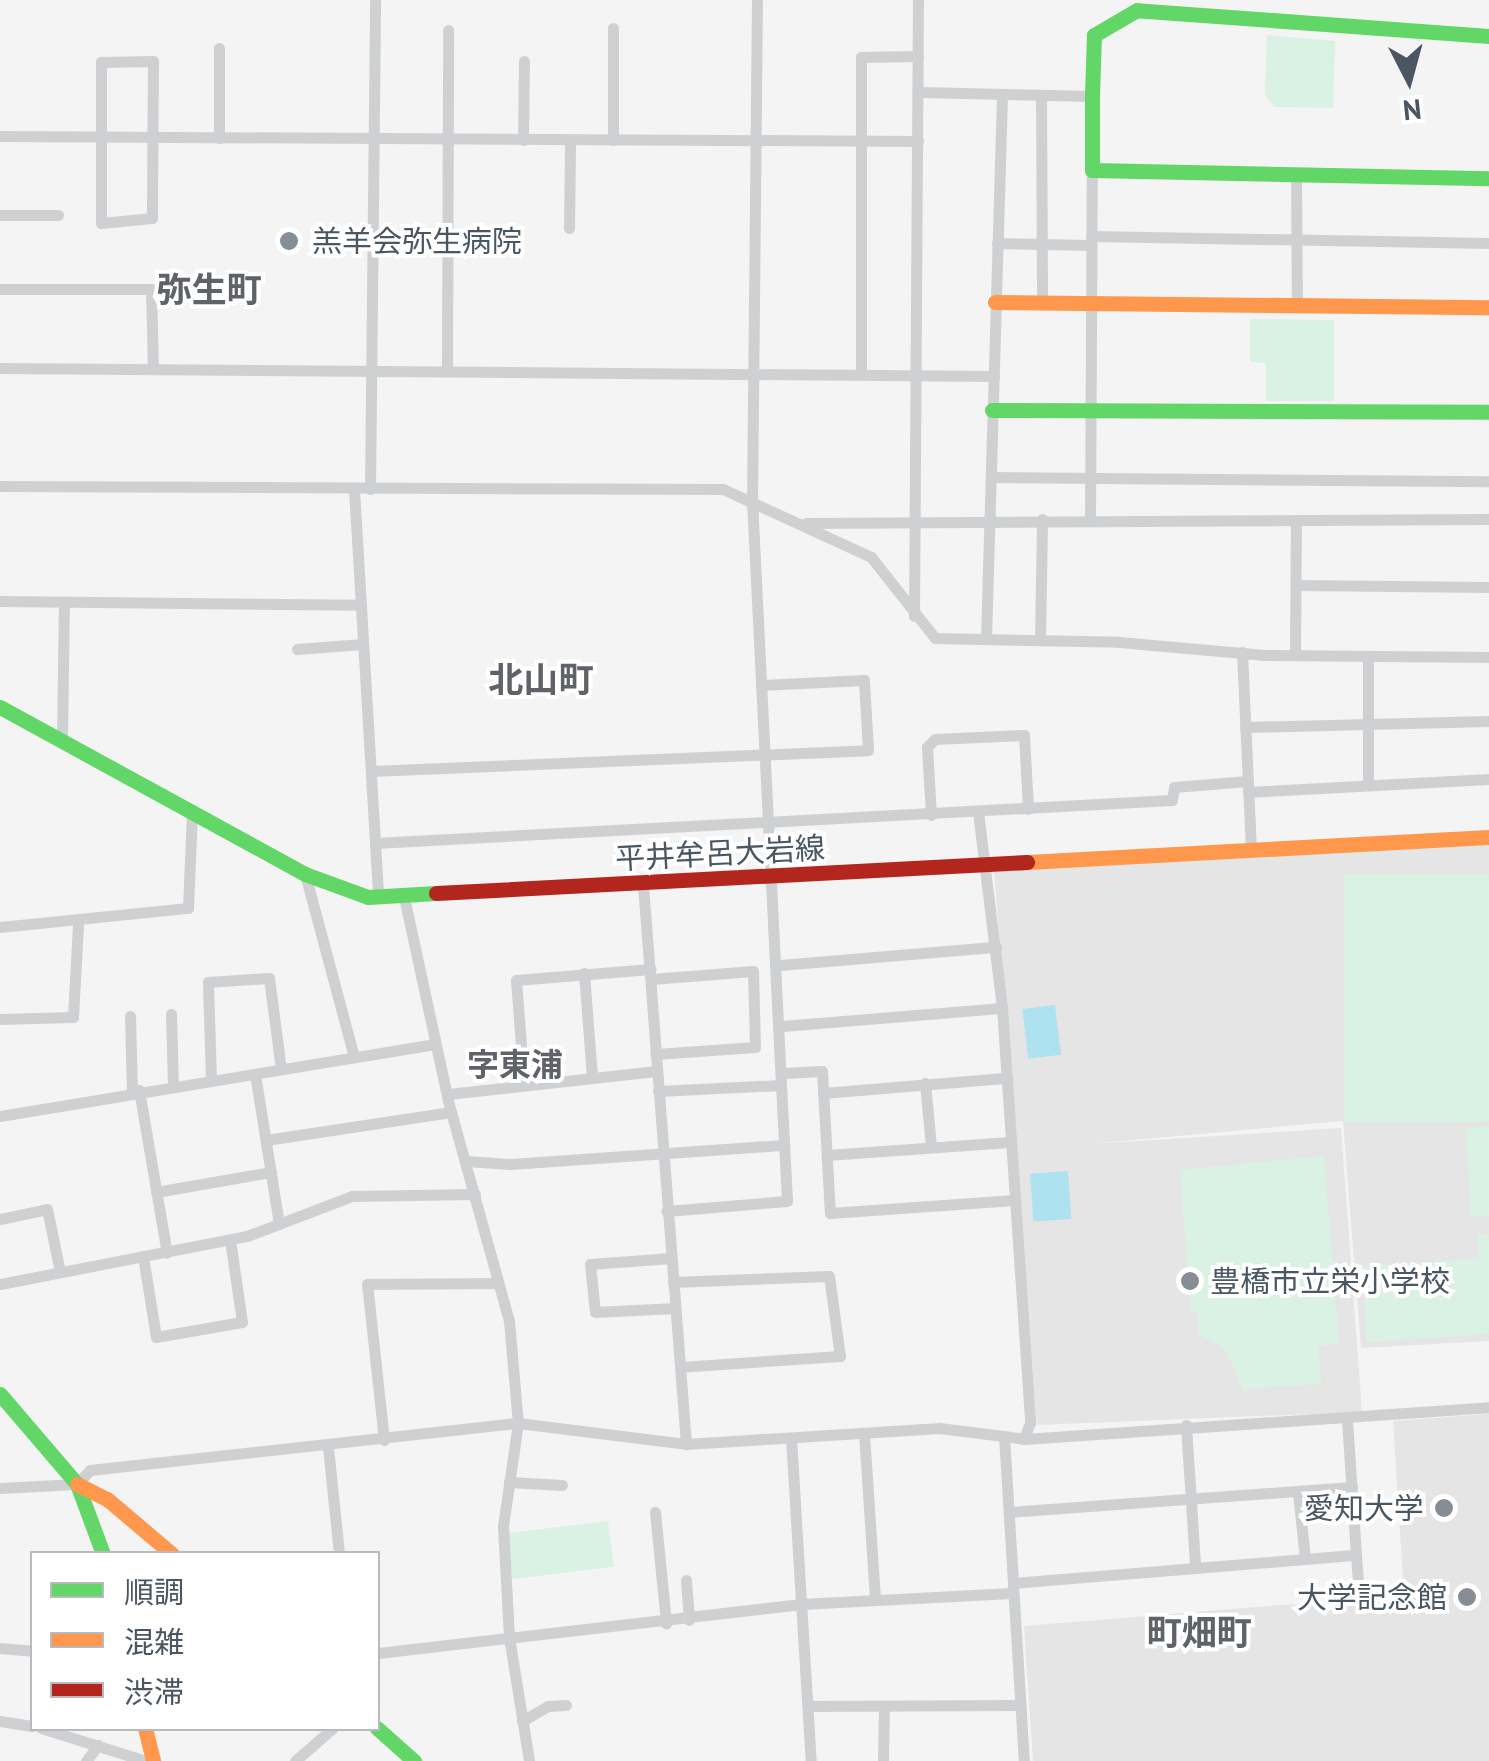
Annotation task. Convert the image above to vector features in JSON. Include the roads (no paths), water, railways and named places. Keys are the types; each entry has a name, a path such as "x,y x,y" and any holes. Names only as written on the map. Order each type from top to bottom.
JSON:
{"street":[{"path":"370,489 375,0"},
{"path":"666,1211 786,1200 780,965 768,824 752,500 757,0"},
{"path":"914,616 918,0"},
{"path":"1090,520 1094,35 1138,5 1489,36"},
{"path":"614,28 614,140"},
{"path":"447,371 448,30"},
{"path":"219,48 219,138"},
{"path":"861,374 861,56 918,56"},
{"path":"152,61 152,137 152,218 101,223 101,62 152,61"},
{"path":"523,140 524,61"},
{"path":"919,92 1092,96"},
{"path":"986,638 1002,95"},
{"path":"1041,95 1042,304"},
{"path":"0,136 918,141"},
{"path":"569,228 570,140"},
{"path":"1092,170 1489,178"},
{"path":"1296,173 1297,305"},
{"path":"0,215 58,215"},
{"path":"997,243 1489,242"},
{"path":"0,289 151,290 153,369"},
{"path":"995,302 1489,307"},
{"path":"0,368 994,376"},
{"path":"992,410 1489,412"},
{"path":"991,477 1489,481"},
{"path":"0,486 724,489 806,523 871,557 935,638 1040,639 1295,655 1489,657"},
{"path":"354,489 378,898"},
{"path":"806,523 914,519 1489,519"},
{"path":"1040,639 1042,519"},
{"path":"1295,655 1296,520"},
{"path":"1296,585 1489,587"},
{"path":"0,601 361,606"},
{"path":"62,741 64,602"},
{"path":"297,649 363,644"},
{"path":"1242,652 1251,851"},
{"path":"1368,656 1368,785"},
{"path":"370,771 868,750 864,680 761,685"},
{"name":"平井牟呂大岩線","path":"0,706 305,874 378,898 1489,836"},
{"path":"1245,727 1489,721"},
{"path":"930,815 927,747 934,739 1024,735 1028,809"},
{"path":"375,843 1172,800 1174,787 1489,780"},
{"path":"0,928 78,924 188,908 192,812"},
{"path":"978,812 1002,1008 1030,1423 1024,1439"},
{"path":"305,874 354,1057"},
{"path":"644,885 686,1444"},
{"path":"404,896 451,1112 509,1321 518,1423 503,1526 510,1638 529,1761"},
{"path":"0,1019 74,1016 78,924"},
{"path":"780,965 996,947"},
{"path":"524,1084 516,980 584,973 753,971 755,1047 655,1054"},
{"path":"584,973 592,1078"},
{"path":"210,1080 208,982 269,978 281,1069"},
{"path":"782,1026 1002,1008"},
{"path":"172,1014 174,1085"},
{"path":"130,1016 136,1090 166,1252"},
{"path":"0,1116 136,1090 435,1044"},
{"path":"448,1094 656,1071"},
{"path":"658,1091 782,1079 822,1071 830,1213 1015,1200"},
{"path":"255,1074 279,1224"},
{"path":"822,1092 1007,1078"},
{"path":"925,1083 931,1146"},
{"path":"266,1140 451,1112"},
{"path":"826,1155 1010,1142"},
{"path":"466,1161 511,1164 664,1150 784,1145"},
{"path":"156,1192 271,1172"},
{"path":"0,1284 230,1240 352,1196 475,1194"},
{"path":"0,1219 47,1209 60,1272"},
{"path":"143,1256 156,1337 242,1322 230,1240"},
{"path":"671,1258 590,1264 595,1312 675,1308"},
{"path":"673,1282 829,1276 840,1356 680,1367"},
{"path":"384,1440 367,1284 498,1283"},
{"path":"0,1394 77,1484 102,1551"},
{"path":"77,1484 90,1470 328,1447 518,1423 686,1444 939,1428 1024,1439 1186,1425 1489,1408"},
{"path":"1347,1418 1359,1594"},
{"path":"1186,1425 1195,1566"},
{"path":"864,1433 875,1600"},
{"path":"1004,1436 1024,1761"},
{"path":"791,1438 812,1761"},
{"path":"328,1447 339,1551"},
{"path":"509,1482 562,1484"},
{"path":"0,1488 77,1484 107,1498 169,1551"},
{"path":"1010,1512 1352,1488"},
{"path":"1298,1493 1305,1559"},
{"path":"655,1512 666,1623"},
{"path":"380,1653 666,1623 801,1604 1013,1588 1195,1566 1356,1555"},
{"path":"686,1580 689,1620"},
{"path":"0,1648 30,1651"},
{"path":"522,1721 548,1706 566,1704"},
{"path":"808,1706 1020,1705"},
{"path":"883,1761 884,1706"},
{"path":"0,1721 30,1726"},
{"path":"51,1731 150,1761 145,1731"},
{"path":"295,1761 330,1731"},
{"path":"379,1731 414,1761"},
{"path":"86,1761 98,1745"}],"water":[{"path":"1055,1005 1061,1055 1028,1059 1022,1009"},
{"path":"1068,1171 1071,1219 1033,1222 1030,1174"}],"place":[{"name":"羔羊会弥生病院","path":"289,241"},
{"name":"豊橋市立栄小学校","path":"1190,1281"},
{"name":"愛知大学","path":"1444,1508"},
{"name":"大学記念館","path":"1467,1597"}],"district":[{"name":"弥生町","path":"209,289"},
{"name":"北山町","path":"541,679"},
{"name":"字東浦","path":"515,1064"},
{"name":"町畑町","path":"1199,1632"}]}
